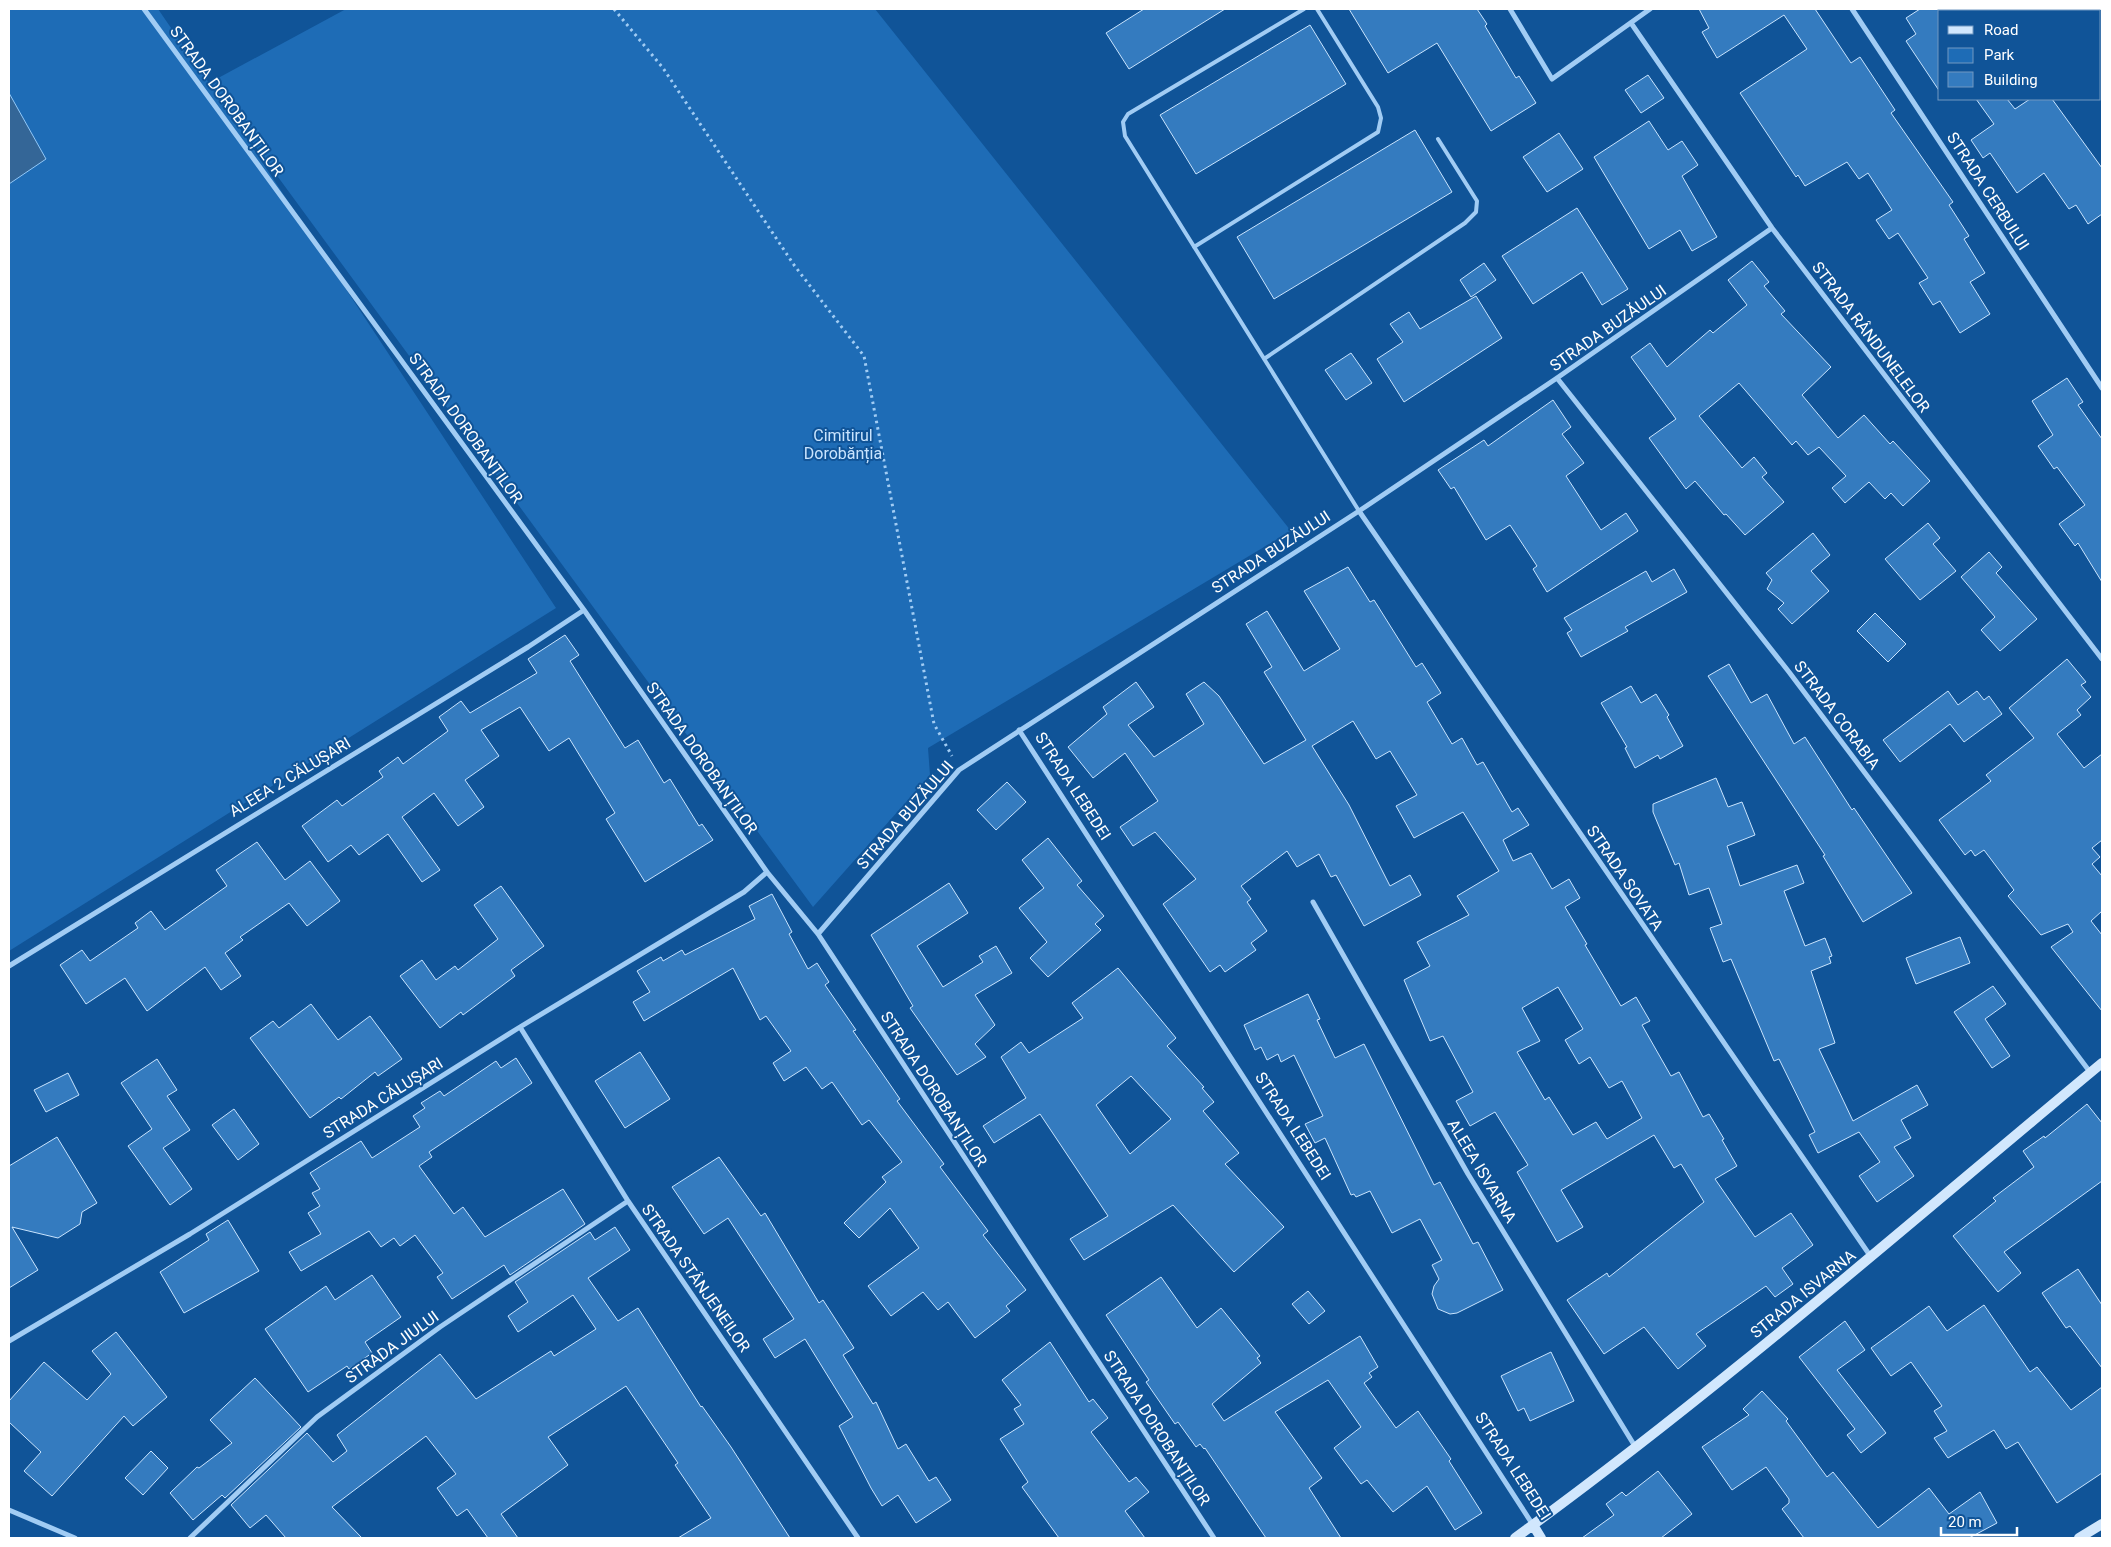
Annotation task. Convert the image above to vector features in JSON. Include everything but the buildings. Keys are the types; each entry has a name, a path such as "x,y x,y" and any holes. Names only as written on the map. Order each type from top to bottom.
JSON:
{"street":[{"name":"STRADA DOROBANȚILOR","path":"144,9 584,610 767,872 818,934 1214,1538"},
{"path":"1510,9 1552,79 1650,9"},
{"name":"STRADA CERBULUI","path":"1852,9 2102,388"},
{"name":"STRADA RÂNDUNELELOR","path":"1631,23 1772,228 2102,659"},
{"name":"STRADA BUZĂULUI","path":"818,934 959,770 1358,511 1557,378 1772,228"},
{"name":"STRADA CORABIA","path":"1557,378 1790,672 2090,1072"},
{"name":"STRADA SOVATA","path":"1358,511 1872,1258"},
{"name":"ALEEA 2 CĂLUȘARI","path":"9,966 528,647 584,610"},
{"name":"STRADA LEBEDEI","path":"1019,730 1542,1538"},
{"name":"STRADA CĂLUȘARI","path":"9,1341 190,1234 520,1027 744,892 767,872"},
{"name":"ALEEA ISVARNA","path":"1313,902 1468,1174 1636,1449"},
{"name":"STRADA STÂNJENEILOR","path":"520,1027 628,1201 858,1538"},
{"name":"STRADA ISVARNA","path":"1515,1538 1636,1449 1872,1258 2102,1063"},
{"name":"STRADA JIULUI","path":"190,1538 317,1417 440,1327 628,1201"},
{"path":"9,1510 75,1538"},
{"path":"2079,1538 2102,1525"}],"lane":[{"path":"1304,9 1128,114 1123,122 1125,136 1358,511"},
{"path":"1194,247 1378,132 1381,118 1378,107 1317,9"},
{"path":"1264,359 1465,223 1476,212 1477,201 1438,139"}],"path":[{"path":"614,9 663,68 794,265 864,356 934,724 959,770"}],"green space":[{"name":"Cimitirul Dorobănția","path":"9,9 158,9 209,83 346,9 875,9 1291,531 928,748 930,775 813,907 218,95 556,608 9,951"}],"shaded area":[{"path":"9,93 46,159 9,184"}]}
